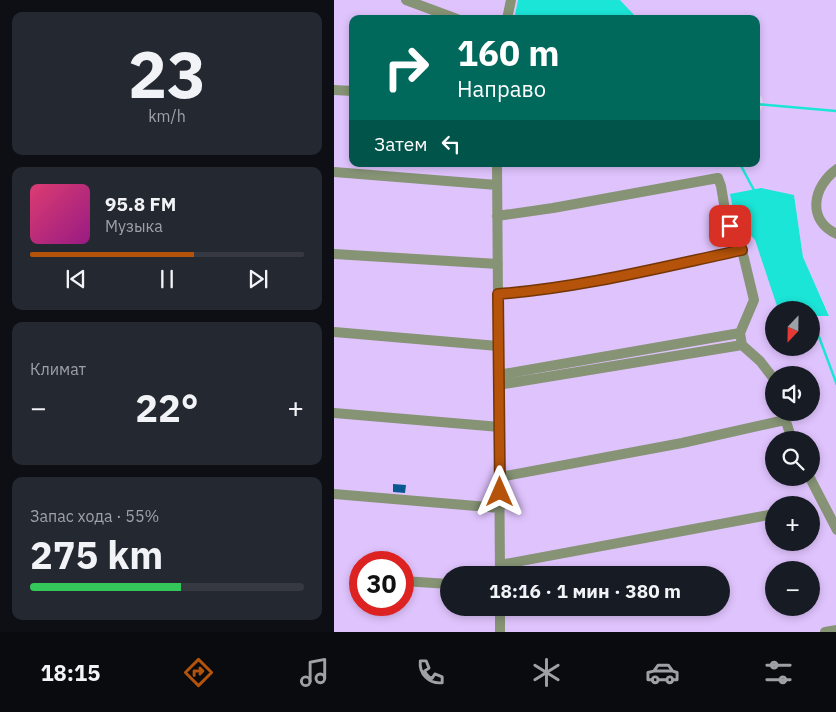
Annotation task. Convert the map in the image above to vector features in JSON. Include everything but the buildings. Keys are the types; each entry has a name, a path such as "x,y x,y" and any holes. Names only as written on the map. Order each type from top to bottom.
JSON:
{"street":[{"path":"406,0 446,15"},
{"path":"508,15 511,0"},
{"path":"334,90 349,91"},
{"path":"497,167 500,566"},
{"path":"836,169 820,184 816,203 821,223 836,234"},
{"path":"334,172 497,185"},
{"path":"497,216 554,208 718,178 722,186 726,216 742,250 754,300 740,333 742,345 765,367"},
{"path":"498,294 528,292 742,250"},
{"path":"334,254 498,264"},
{"path":"334,332 498,346"},
{"path":"498,380 740,333"},
{"path":"498,380 742,345"},
{"path":"334,413 500,427"},
{"path":"500,477 682,443 765,421"},
{"path":"814,486 836,530"},
{"path":"334,494 500,508"},
{"path":"520,566 765,516"},
{"path":"414,582 440,583"},
{"path":"500,616 500,632"},
{"path":"825,632 836,630"}],"shaded area":[{"path":"334,0 518,0 515,15 349,15 349,167 760,167 760,111 763,106 762,97 760,96 760,15 634,15 620,0 836,0 836,632 334,632","holes":["794,195 803,257 829,315 820,316 820,356 765,356 765,301 776,301 755,240"]},
{"path":"518,0 620,0 634,15 515,15"},
{"path":"761,188 794,195 803,257 829,316 820,316 820,301 775,301 755,240 735,218 730,194"}],"waterway":[{"path":"760,104 837,111"},
{"path":"742,167 755,192"},
{"path":"820,339 837,385"}],"route":[{"path":"500,492 498,294 528,292 607,278 742,250 730,226"}]}
